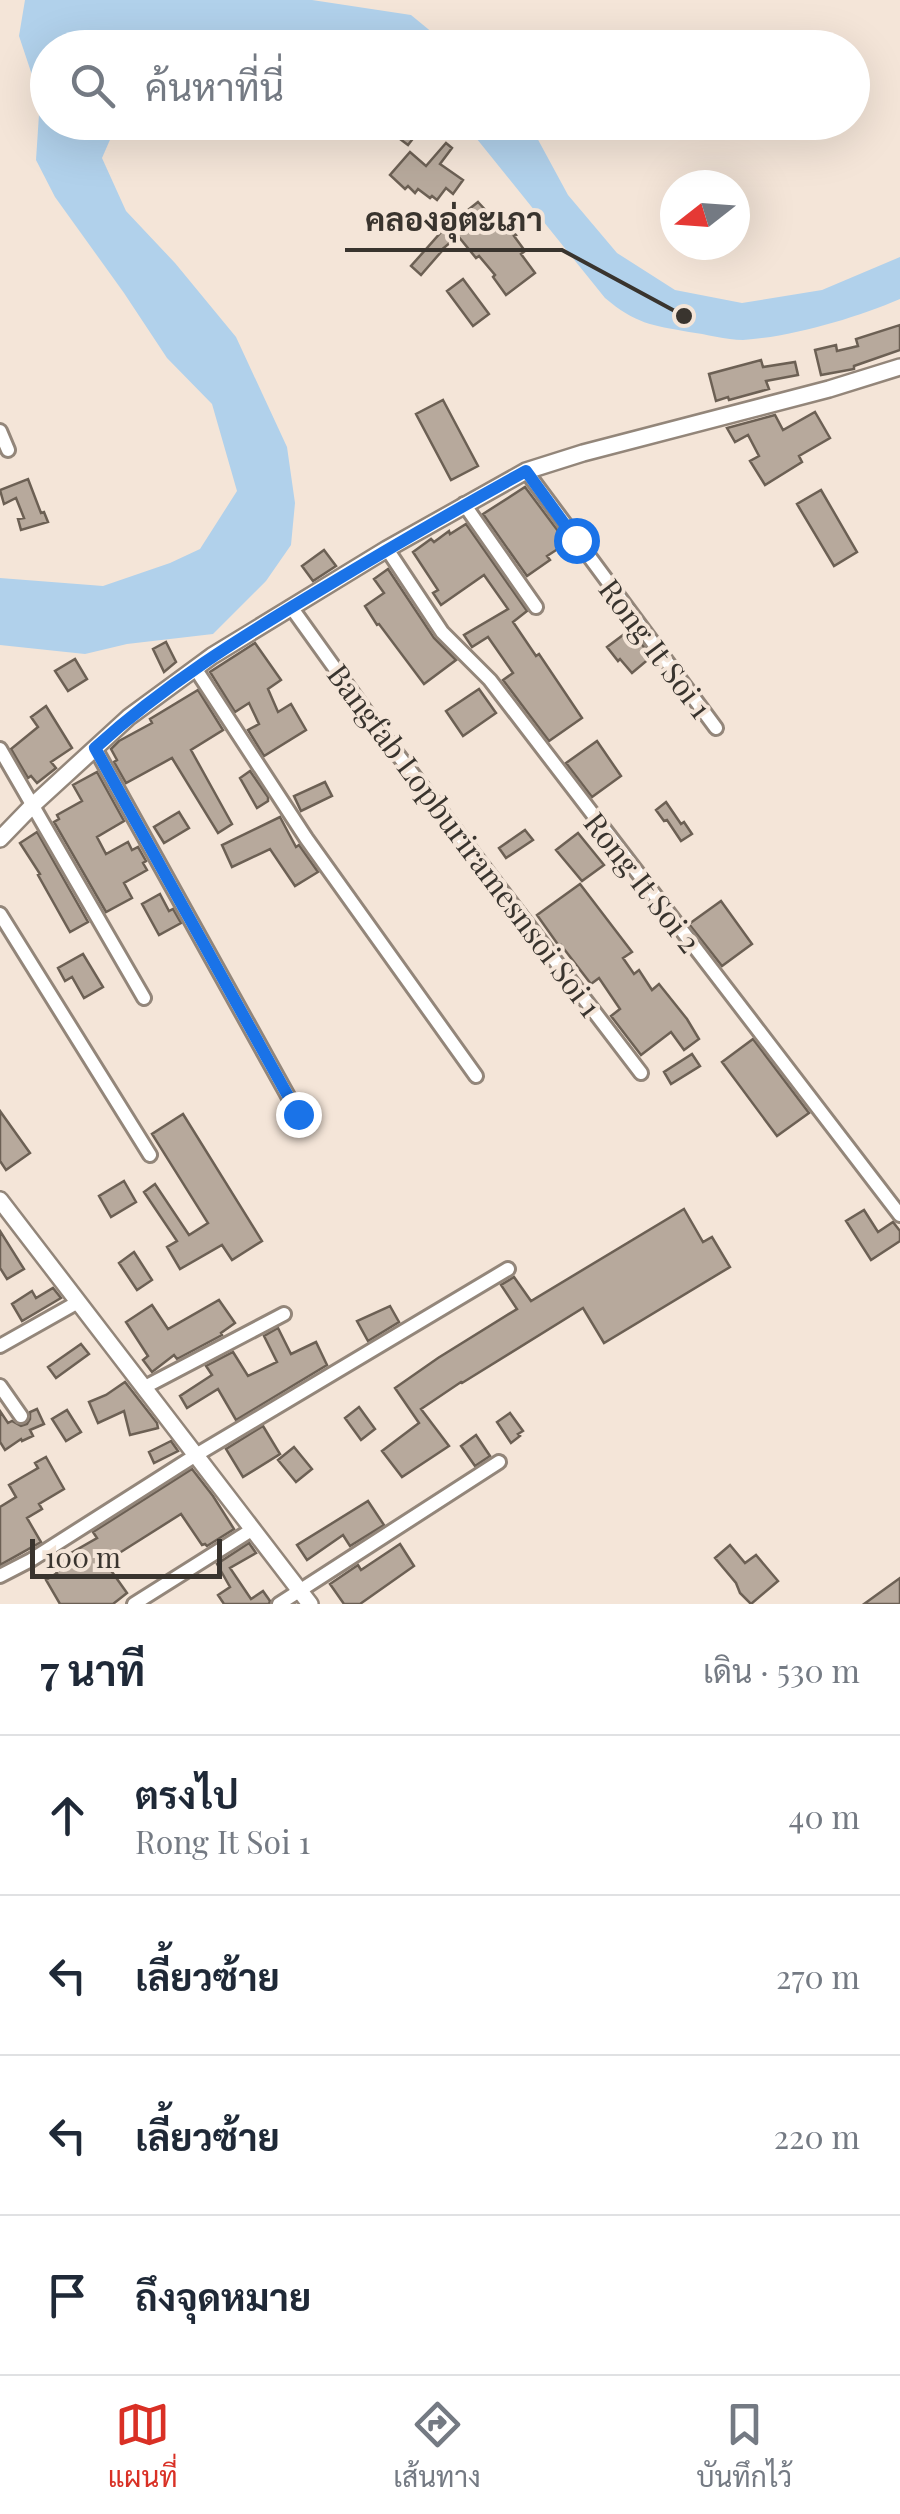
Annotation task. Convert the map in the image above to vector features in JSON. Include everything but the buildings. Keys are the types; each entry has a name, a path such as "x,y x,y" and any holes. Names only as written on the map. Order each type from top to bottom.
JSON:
{"street":[{"path":"0,840 129,717 195,668 464,504 526,471 900,367"},
{"path":"0,431 8,450"},
{"name":"Rong It Soi 1","path":"526,471 716,728"},
{"path":"464,504 536,607"},
{"name":"Rong It Soi 2","path":"387,550 442,632 490,680 900,1215"},
{"name":"Bangfab Lopburiramesnsoi Soi 1","path":"291,607 371,719 640,1073"},
{"path":"195,668 306,838 476,1076"},
{"path":"95,748 298,1114"},
{"path":"0,749 144,998"},
{"path":"0,914 150,1156"},
{"path":"1,1204 310,1604"},
{"path":"0,1576 508,1269"},
{"path":"0,1346 78,1302"},
{"path":"143,1388 284,1314"},
{"path":"0,1386 21,1416"},
{"path":"279,1604 499,1462"},
{"path":"134,1604 252,1529"}],"water":[{"path":"25,0 312,0 411,15 429,30 30,30 30,69 19,36"},
{"path":"37,140 110,140 102,158 126,211 236,337 287,447 295,503 291,545 266,581 213,634 127,644 85,654 0,645 0,578 103,586 170,563 200,549 237,491 212,404 167,358 55,197 36,160"},
{"path":"478,140 538,140 568,195 617,253 675,290 742,303 822,290 900,257 900,299 823,326 782,335 743,340 664,327 644,322 605,298"}],"place":[{"name":"คลองอุ่ตะเภา","path":"684,316"}],"route":[{"path":"298,1114 95,748 129,717 212,656 464,504 526,471 576,540"}]}
